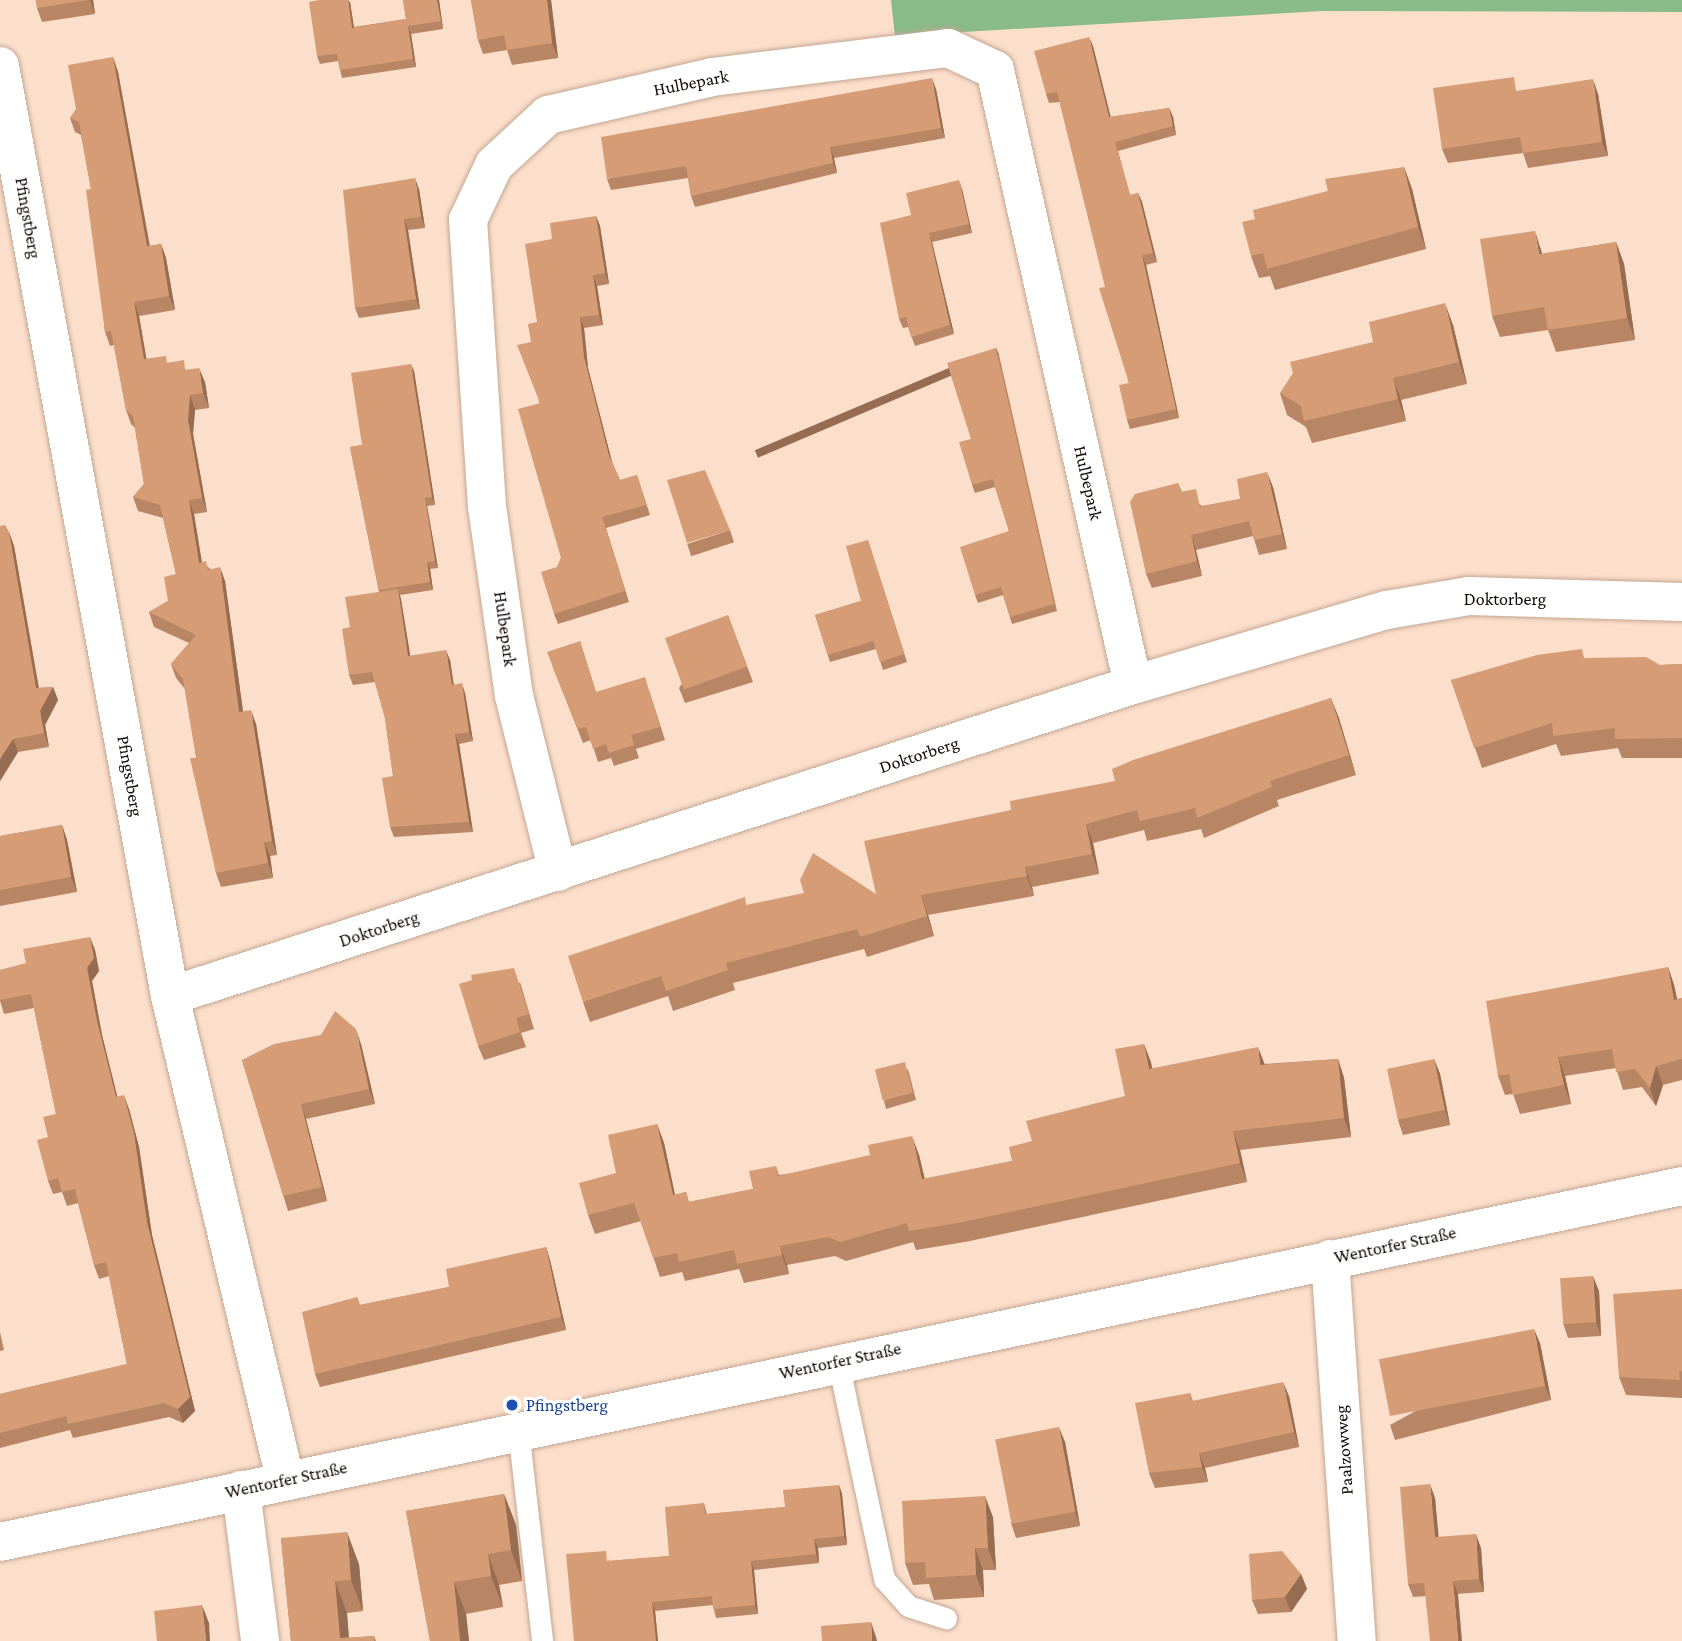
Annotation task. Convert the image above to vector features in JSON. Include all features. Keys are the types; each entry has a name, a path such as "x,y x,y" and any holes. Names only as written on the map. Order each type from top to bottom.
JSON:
{"street":[{"name":"Hulbepark","path":"558,872 514,696 487,506 468,220 494,165 548,115 712,76 948,48 995,70 1133,685"},
{"name":"Pfingstberg","path":"0,66 170,996 285,1480"},
{"name":"Doktorberg","path":"170,996 1133,685 1387,610 1469,596 1682,602"},
{"name":"Wentorfer Straße","path":"0,1542 518,1429 1682,1186"},
{"name":"Paalzowweg","path":"1330,1259 1357,1641"},
{"path":"241,1490 260,1641"}],"lane":[{"path":"838,1362 884,1579 908,1606 946,1618"},
{"path":"518,1429 542,1641"}],"green space":[{"path":"891,0 1682,0 1682,12 1322,11 895,36"}],"building":[{"path":"36,0 89,0 37,8"},
{"path":"348,0 352,28 406,19 403,0 437,0 441,21 408,26 413,59 340,70 337,54 317,56 309,2"},
{"path":"471,0 547,0 552,43 507,50 504,35 478,40"},
{"path":"1089,37 1109,117 1169,108 1173,126 1115,142 1130,195 1138,193 1153,253 1142,255 1176,409 1127,420 1119,385 1129,383 1099,288 1105,287 1057,92 1046,94 1034,51"},
{"path":"113,57 147,246 161,244 169,296 134,302 144,359 166,356 167,363 184,360 185,370 199,368 203,393 190,395 188,420 202,498 189,500 199,563 206,561 208,570 220,567 239,712 251,710 272,841 264,842 268,863 216,873 190,758 196,758 183,679 171,664 196,635 149,612 168,601 164,577 176,574 160,505 133,497 144,484 133,416 126,410 111,331 105,332 86,190 91,189 79,122 70,118 76,109 68,65"},
{"path":"1514,77 1516,91 1593,79 1602,142 1523,153 1520,137 1442,149 1433,88"},
{"path":"932,78 941,128 830,147 833,163 691,196 686,166 607,179 601,137"},
{"path":"1404,167 1418,227 1267,269 1263,253 1251,256 1242,222 1255,219 1253,210 1328,191 1325,179"},
{"path":"415,178 421,217 404,219 416,299 355,308 343,190"},
{"path":"959,180 969,224 929,233 950,325 911,337 906,317 899,319 880,223 911,215 906,193"},
{"path":"596,216 605,273 593,275 599,315 580,317 584,357 609,456 620,480 637,475 646,505 602,517 625,591 554,614 541,572 557,567 561,558 518,409 540,403 517,345 531,342 528,324 537,322 525,244 552,239 550,223"},
{"path":"1535,231 1539,254 1616,242 1627,318 1548,330 1544,307 1492,316 1480,239"},
{"path":"1445,303 1459,362 1393,378 1398,399 1304,421 1301,406 1280,393 1293,373 1290,362 1373,342 1369,322"},
{"path":"996,348 1054,604 1010,617 1001,587 975,595 960,547 1009,531 993,479 972,485 959,442 971,439 947,363"},
{"path":"411,364 432,497 425,498 435,561 427,562 430,582 379,590 350,447 362,445 351,373"},
{"path":"705,470 730,530 687,543 667,480"},
{"path":"1267,472 1282,534 1254,540 1249,521 1191,535 1197,561 1146,574 1130,502 1135,494 1178,483 1181,492 1196,489 1200,507 1240,499 1237,479"},
{"path":"5,525 9,532 36,688 53,687 40,711 44,733 13,739 0,759 0,526"},
{"path":"868,540 904,654 880,662 873,641 828,655 815,615 861,601 846,546"},
{"path":"398,589 408,656 446,650 452,685 462,683 469,732 455,734 469,822 390,827 382,778 393,776 385,718 372,672 349,675 342,629 350,627 345,597"},
{"path":"728,615 747,667 684,690 665,638"},
{"path":"580,641 596,692 645,677 660,727 631,735 634,745 609,753 606,744 593,749 586,727 578,729 547,652"},
{"path":"1582,649 1584,658 1646,657 1660,665 1682,664 1682,738 1615,739 1615,728 1553,736 1552,723 1474,748 1451,680 1537,655"},
{"path":"1331,698 1349,755 1270,781 1272,787 1197,818 1195,808 1140,821 1137,810 1086,824 1092,854 1025,867 1027,876 921,895 927,916 860,937 857,929 726,963 728,970 666,991 661,976 583,1002 568,956 745,897 746,905 804,893 800,880 813,853 876,894 864,841 1011,810 1010,801 1115,781 1112,769 1133,760"},
{"path":"62,825 71,877 0,890 0,836"},
{"path":"90,937 94,958 87,968 97,1021 116,1097 124,1095 134,1133 147,1222 190,1397 178,1409 164,1403 68,1424 66,1416 0,1433 0,1394 127,1364 106,1262 94,1265 75,1189 62,1192 58,1178 48,1181 37,1140 48,1137 43,1117 56,1114 31,994 0,1000 0,970 26,963 23,949"},
{"path":"1668,967 1674,1000 1682,998 1682,1059 1656,1066 1650,1088 1635,1069 1616,1072 1612,1049 1558,1057 1564,1085 1513,1095 1509,1074 1498,1076 1486,1001"},
{"path":"514,968 529,1014 516,1018 520,1032 478,1046 459,984 472,980 471,975"},
{"path":"335,1011 356,1029 369,1089 301,1104 322,1187 283,1196 242,1060 274,1044 321,1035"},
{"path":"1144,1044 1149,1069 1258,1047 1260,1065 1338,1059 1344,1118 1233,1131 1240,1163 958,1223 909,1231 907,1223 840,1242 828,1237 780,1246 782,1255 737,1264 734,1250 679,1262 677,1253 653,1258 634,1203 588,1215 579,1183 616,1173 608,1135 657,1124 673,1195 686,1192 688,1202 753,1189 749,1171 776,1166 778,1176 870,1155 868,1145 912,1136 922,1179 1012,1161 1009,1147 1032,1141 1026,1121 1125,1096 1115,1049"},
{"path":"1434,1059 1445,1110 1398,1120 1387,1069"},
{"path":"905,1062 913,1093 883,1101 875,1069"},
{"path":"546,1247 561,1317 315,1374 302,1312 357,1297 359,1305 449,1287 446,1269"},
{"path":"1593,1276 1596,1322 1563,1324 1560,1278"},
{"path":"1682,1289 1680,1380 1619,1377 1613,1294"},
{"path":"1534,1329 1545,1386 1390,1416 1379,1359"},
{"path":"1283,1382 1294,1432 1199,1453 1202,1467 1149,1473 1135,1403 1190,1393 1192,1401"},
{"path":"1059,1427 1075,1511 1012,1524 995,1439"},
{"path":"1430,1484 1435,1537 1476,1534 1479,1579 1453,1581 1458,1641 1430,1641 1424,1583 1408,1584 1400,1487"},
{"path":"839,1485 844,1536 814,1539 816,1554 751,1561 755,1605 713,1609 712,1596 652,1602 656,1641 574,1641 566,1554 606,1551 607,1561 669,1556 665,1507 704,1503 705,1514 785,1507 783,1490"},
{"path":"504,1494 511,1550 488,1554 491,1576 454,1582 460,1641 430,1641 406,1511"},
{"path":"985,1496 988,1548 975,1548 976,1575 926,1578 925,1562 905,1563 902,1501"},
{"path":"347,1532 351,1580 335,1581 340,1638 374,1636 374,1641 291,1641 281,1538"},
{"path":"1282,1551 1301,1574 1285,1597 1252,1600 1249,1554"},
{"path":"202,1605 206,1641 157,1641 154,1611"},
{"path":"871,1622 872,1641 822,1641 821,1626"}],"place":[{"name":"Pfingstberg","path":"512,1405"}]}
